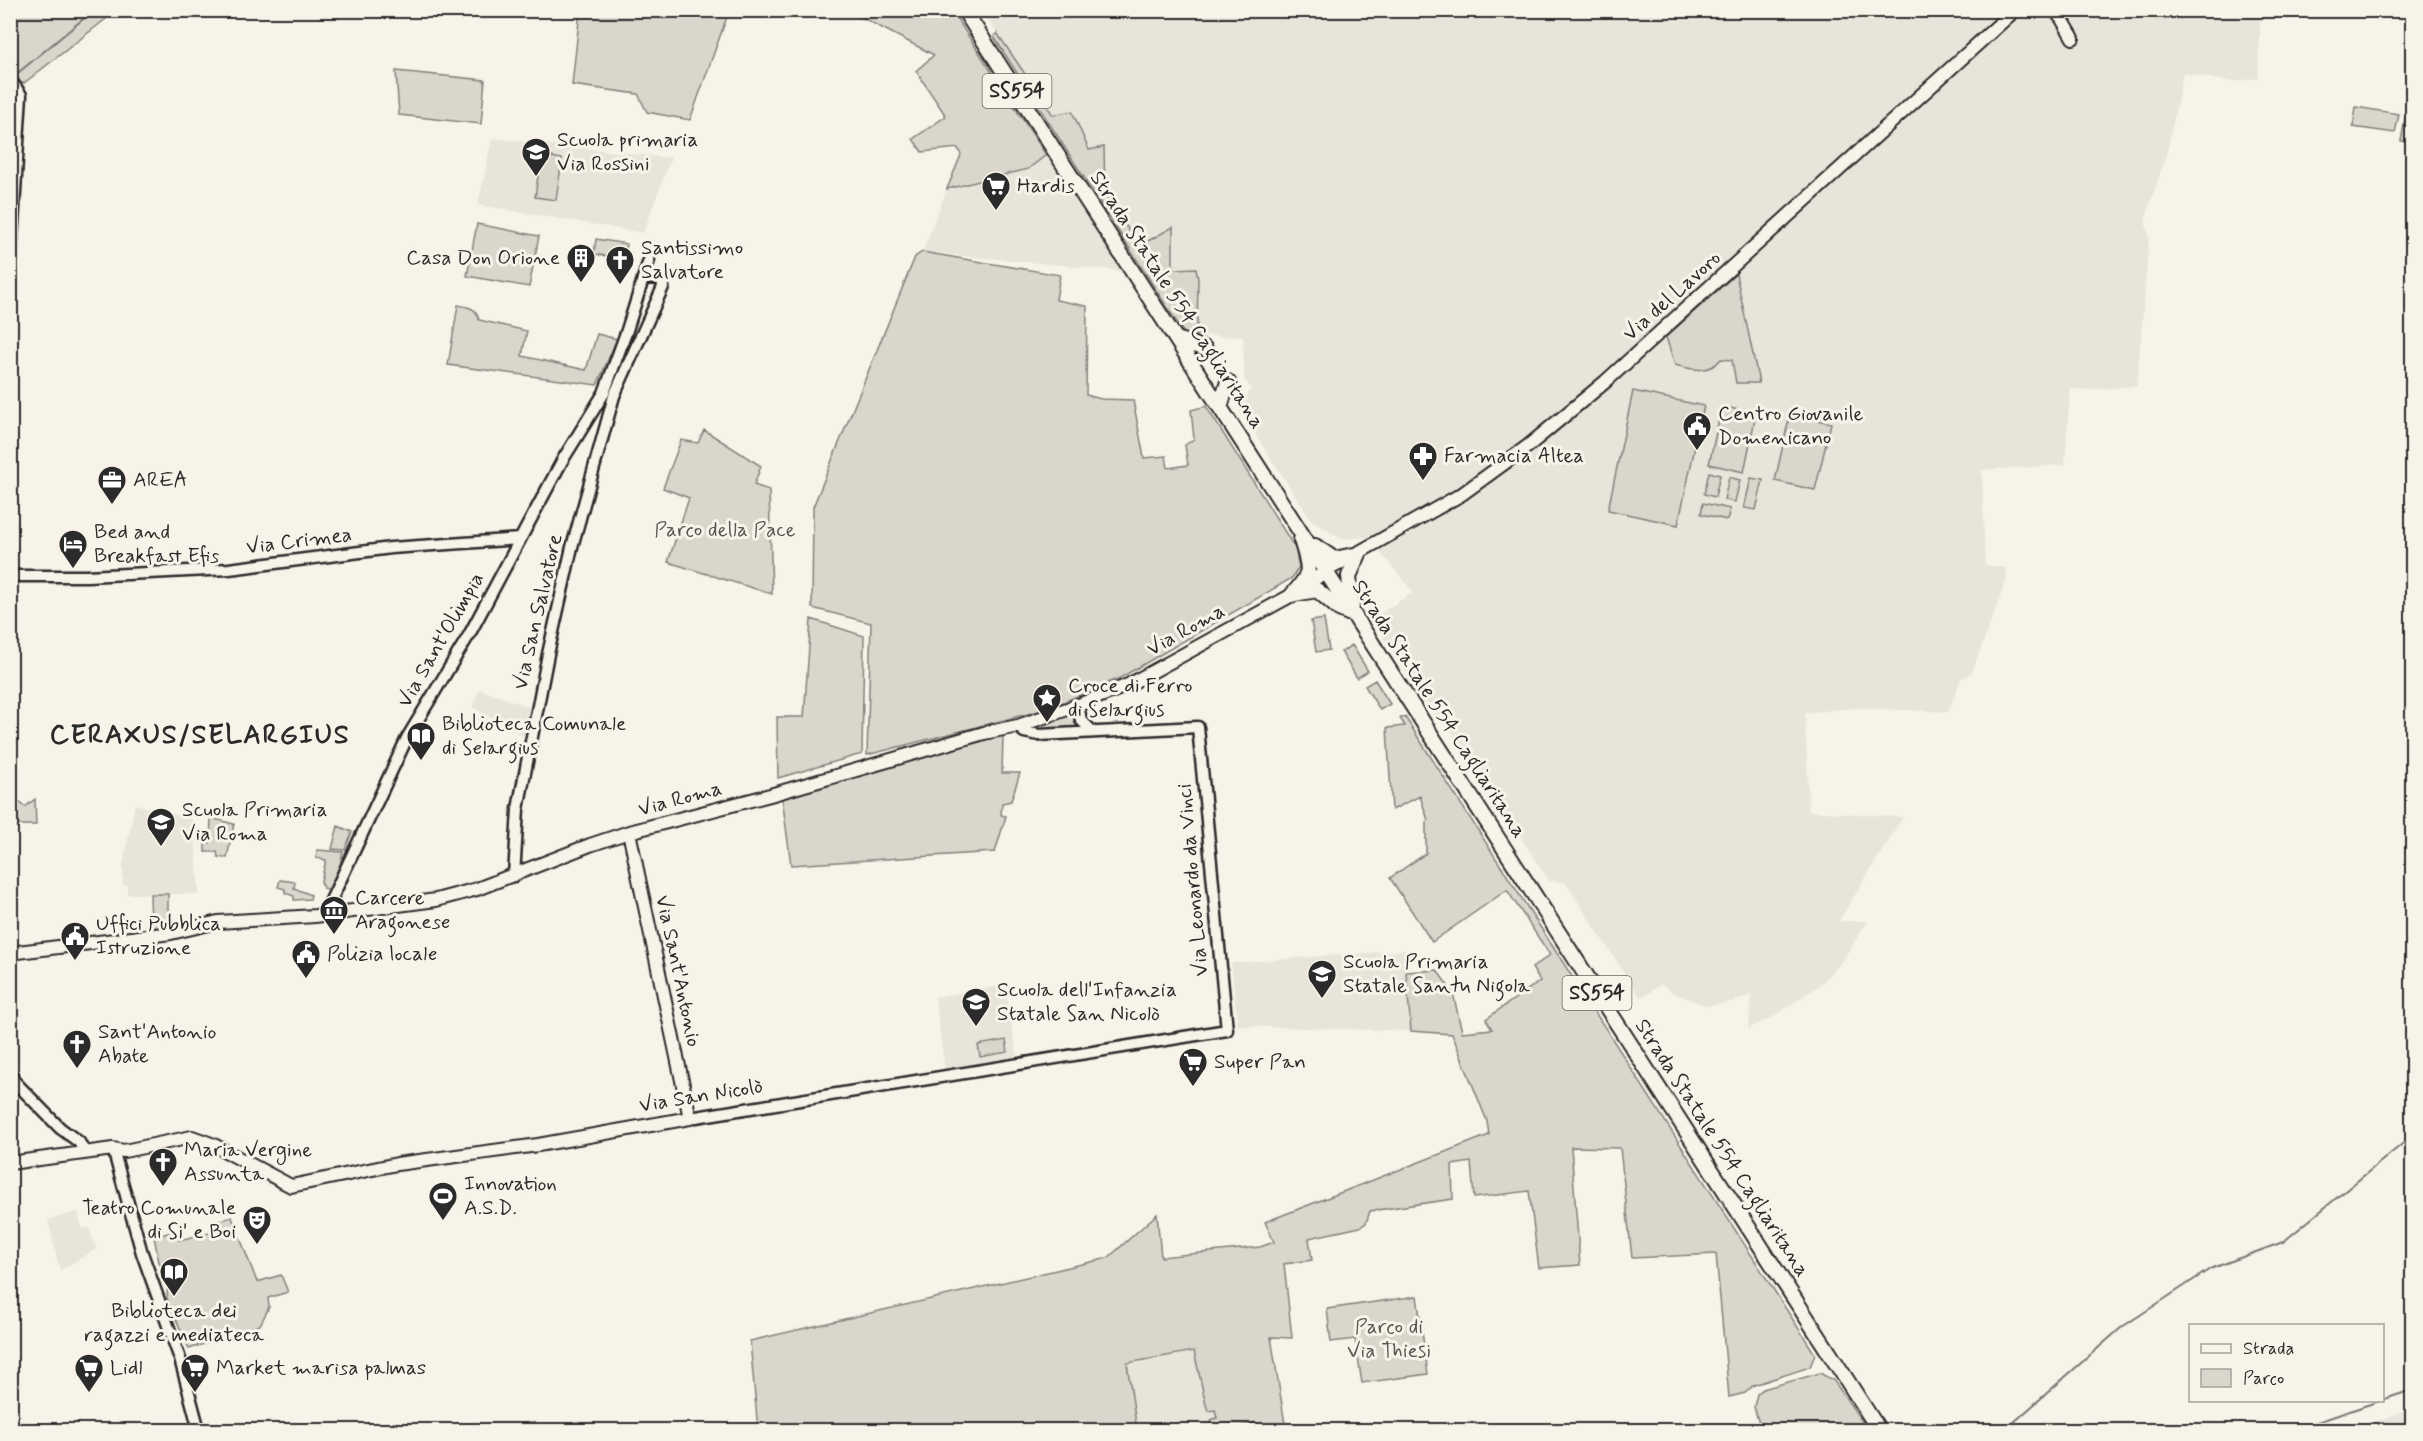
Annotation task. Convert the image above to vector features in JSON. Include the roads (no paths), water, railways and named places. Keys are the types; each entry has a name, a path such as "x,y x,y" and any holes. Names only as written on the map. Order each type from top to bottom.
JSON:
{"main road":[{"name":"Strada Statale 554 Cagliaritana","path":"964,10 1879,1431"},
{"name":"Via del Lavoro","path":"1326,571 1462,494 1536,439 1662,332 2015,10"},
{"path":"2055,10 2073,38 2067,10"},
{"path":"1177,339 1205,349"},
{"path":"1220,407 1228,382"},
{"path":"1296,524 1319,550 1334,559 1359,554"},
{"path":"1292,595 1305,582 1308,570 1296,524"},
{"path":"1292,595 1317,590 1339,609 1353,615 1349,576 1359,554"},
{"name":"Via Roma","path":"10,954 175,932 218,922 436,900 477,889 629,832 770,795 984,733 1021,729 1128,685 1292,595 1326,571"},
{"name":"Via Sant'Antonio","path":"629,832 690,1118"},
{"name":"Via San Nicolò","path":"112,1149 124,1151 192,1137 214,1145 291,1186 398,1164 538,1144 690,1118"},
{"path":"10,1163 112,1149"}],"street":[{"path":"10,79 20,110 10,273"},
{"path":"648,260 662,279 663,287 609,395 648,260"},
{"path":"643,278 662,279"},
{"name":"Via Sant'Olimpia","path":"325,913 407,738 469,635 562,461 609,395"},
{"name":"Via San Salvatore","path":"514,876 518,809 548,654 609,395"},
{"name":"Via Crimea","path":"10,576 87,576 229,570 395,547 520,539"},
{"path":"1078,706 1081,720 1092,731"},
{"name":"Via Leonardo da Vinci","path":"1092,731 1198,727 1227,1030"},
{"path":"1021,729 1039,735 1092,731"},
{"name":"Via San Nicolò","path":"690,1118 1227,1030"},
{"path":"10,1072 15,1082 60,1128 79,1142 86,1154"},
{"path":"112,1149 142,1253 180,1359 199,1431"}],"waterway":[{"path":"13,77 94,10"},
{"path":"2005,1430 2122,1327 2210,1269 2283,1242 2412,1136"},
{"path":"2384,1399 2412,1390"},
{"path":"2294,1430 2376,1402"}],"place":[{"name":"Scuola primaria Via Rossini","path":"536,178"},
{"name":"Hardis","path":"996,212"},
{"name":"Casa Don Orione","path":"581,284"},
{"name":"Santissimo Salvatore","path":"620,286"},
{"name":"Centro Giovanile Domenicano","path":"1697,452"},
{"name":"Farmacia Altea","path":"1423,482"},
{"name":"AREA","path":"112,506"},
{"name":"Bed and Breakfast Efis","path":"73,570"},
{"name":"Croce di Ferro di Selargius","path":"1047,724"},
{"name":"Biblioteca Comunale di Selargius","path":"421,762"},
{"name":"Scuola Primaria Via Roma","path":"161,848"},
{"name":"Carcere Aragonese","path":"334,936"},
{"name":"Uffici Pubblica Istruzione","path":"75,962"},
{"name":"Polizia locale","path":"306,980"},
{"name":"Scuola Primaria Statale Santu Nigola","path":"1322,1000"},
{"name":"Scuola dell'Infanzia Statale San Nicolò","path":"976,1028"},
{"name":"Sant'Antonio Abate","path":"77,1070"},
{"name":"Super Pan","path":"1193,1088"},
{"name":"Maria Vergine Assunta","path":"163,1188"},
{"name":"Innovation A.S.D.","path":"443,1222"},
{"name":"Teatro Comunale di Si' e Boi","path":"257,1246"},
{"name":"Biblioteca dei ragazzi e mediateca","path":"174,1298"},
{"name":"Lidl","path":"89,1394"},
{"name":"Market marisa palmas","path":"195,1394"}],"district":[{"name":"CERAXUS/SELARGIUS","path":"200,735"}],"park label":[{"name":"Parco della Pace","path":"725,530"},
{"name":"Parco di Via Thiesi","path":"1389,1339"}]}
